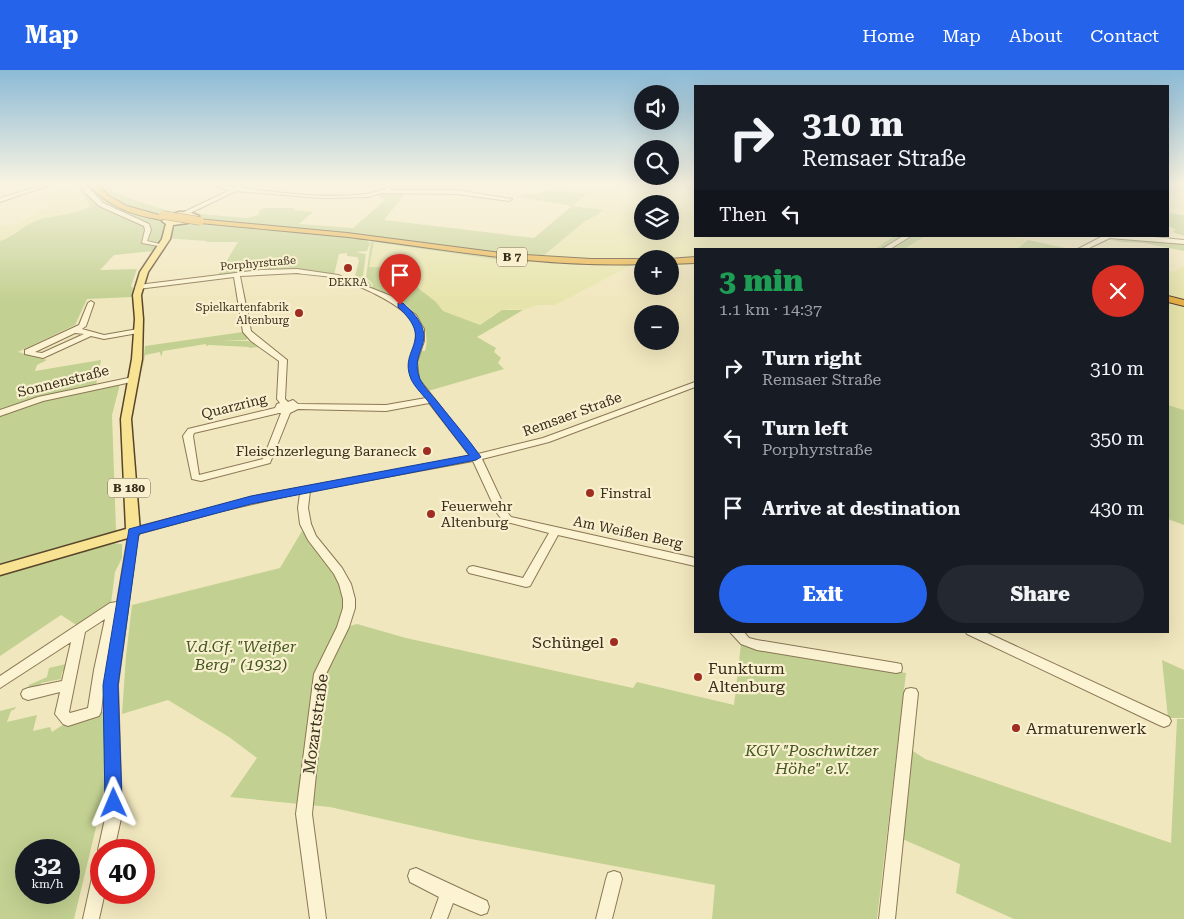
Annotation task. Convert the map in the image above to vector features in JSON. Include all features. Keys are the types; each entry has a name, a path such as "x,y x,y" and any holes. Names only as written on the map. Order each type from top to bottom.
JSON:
{"highway":[{"path":"177,223 244,229 302,231"},
{"name":"B 7","path":"242,223 509,257 591,262 634,262"},
{"path":"679,261 694,260"},
{"path":"1169,299 1184,303"}],"main road":[{"name":"B 180","path":"133,532 126,419 137,359 139,319 136,295 144,272 166,240 171,223"},
{"path":"0,570 133,532"}],"street":[{"path":"142,223 145,224 148,230 144,242 162,246"},
{"path":"887,248 906,237"},
{"path":"1083,248 1105,237"},
{"path":"1115,237 1184,242"},
{"name":"Porphyrstraße","path":"138,287 288,270 324,273 379,292 396,301 413,317 420,329 420,341 413,362 413,374 476,457"},
{"path":"236,275 248,332 254,339 283,360 281,399 283,408 386,408 431,400"},
{"path":"90,334 43,356 28,352 82,326 91,303"},
{"path":"76,330 104,337 138,332"},
{"name":"Sonnenstraße","path":"0,413 41,399 134,379"},
{"name":"Remsaer Straße","path":"133,532 226,506 476,457 546,440 694,384"},
{"name":"Quarzring","path":"283,408 267,461 201,478 195,477 188,436 191,431 283,408"},
{"name":"Am Weißen Berg","path":"476,457 507,519 694,562"},
{"name":"Mozartstraße","path":"305,489 302,500 307,533 345,583 349,600 347,615 341,633 329,653 320,674 304,814 318,919"},
{"name":"Am Weißen Berg","path":"473,570 526,583 555,531"},
{"path":"80,629 62,714 68,720 94,712 100,670 118,605 133,532"},
{"path":"0,683 118,605"},
{"path":"108,839 114,814 111,685 118,605"},
{"path":"737,633 745,641 757,645 896,668"},
{"path":"975,633 1164,721"},
{"path":"28,694 69,685"},
{"path":"888,919 911,693"},
{"path":"416,876 481,907"},
{"path":"604,919 614,879"},
{"path":"439,919 449,893"},
{"path":"92,919 95,904"}],"shaded area":[{"path":"42,223 14,232 7,239 0,241 0,225"},
{"path":"583,223 634,223 634,240 679,240 679,223 694,223 694,237 893,237 876,248 694,248 694,258 679,259 679,250 634,250 634,261 542,256"},
{"path":"923,237 1012,237 1028,240 1018,248 906,248"},
{"path":"374,242 508,261 630,266 555,305 538,305 523,310 509,309 491,316 480,325 443,311 436,302 407,279 369,267"},
{"path":"1184,266 1184,300 1169,295 1169,271 1173,272"},
{"path":"1169,304 1184,307 1184,410 1169,405"}],"green space":[{"path":"33,223 301,223 299,224 353,228 359,223 406,223 534,238 552,223 583,223 543,256 581,260 634,260 634,266 508,261 374,242 369,267 387,267 395,270 436,302 443,311 480,325 502,310 523,310 477,337 496,348 494,352 501,358 498,363 504,369 428,391 421,381 416,368 419,351 425,351 427,342 424,327 416,314 398,298 372,288 373,284 366,277 371,241 367,241 370,243 367,251 355,252 366,254 363,276 372,285 370,287 349,280 355,276 359,261 357,257 347,256 347,253 339,254 334,275 291,270 218,275 238,242 206,242 163,238 154,251 114,255 100,270 137,269 131,286 133,288 132,297 87,299 75,325 18,352 47,360 37,365 35,371 101,360 96,385 120,384 112,415 116,531 0,568 0,241"},
{"path":"1169,223 1184,223 1184,236 1172,232 1176,230 1169,226"},
{"path":"893,237 923,237 906,248 876,248"},
{"path":"1028,240 1065,248 1018,248"},
{"path":"1112,240 1164,240 1184,243 1184,251 1144,243"},
{"path":"243,332 248,338 246,340 220,341 248,341 260,347 206,346 206,344 163,351 161,357 160,352 145,355 142,372 145,346"},
{"path":"1169,405 1184,410 1184,525 1169,519"},
{"name":"V.d.Gf. \"Weißer Berg\" (1932)","path":"302,531 329,565 340,585 342,611 339,629 357,624 406,638 633,688 637,682 734,705 741,644 906,673 877,919 712,919 715,885 471,839 330,807 230,797 257,758 229,737 168,700 122,714 132,605 280,568"},
{"path":"110,543 122,544 122,558 115,572 111,603 94,613 96,615 78,626 61,615 0,656 0,575"},
{"path":"1162,660 1184,670 1184,718 1168,718"},
{"path":"66,664 68,667 62,672 61,679 41,683 40,688 28,689 29,685 47,677 49,668"},
{"path":"16,707 11,711 7,722 37,715 33,731 50,727 52,732 61,726 89,716 90,719 95,717 96,714 104,711 105,813 99,815 93,839 90,839 90,852 80,894 80,839 15,839 15,904 78,904 74,919 0,919 0,711"},
{"name":"KGV \"Poschwitzer Höhe\" e.V.","path":"1177,719 1184,719 1184,919 1014,919 956,893 960,864 900,838 910,749 925,759 1171,843"}],"place":[{"name":"DEKRA","path":"348,268"},
{"name":"Spielkartenfabrik Altenburg","path":"299,313"},
{"name":"Fleischzerlegung Baraneck","path":"427,451"},
{"name":"Finstral","path":"590,493"},
{"name":"Feuerwehr Altenburg","path":"431,514"},
{"name":"Schüngel","path":"614,642"},
{"name":"Funkturm Altenburg","path":"698,677"},
{"name":"Armaturenwerk","path":"1016,728"}],"route":[{"path":"114,803 111,685 113,660 129,568 133,532 251,500 476,457 415,379 413,362 420,341 420,329 413,317 400,305"}]}
